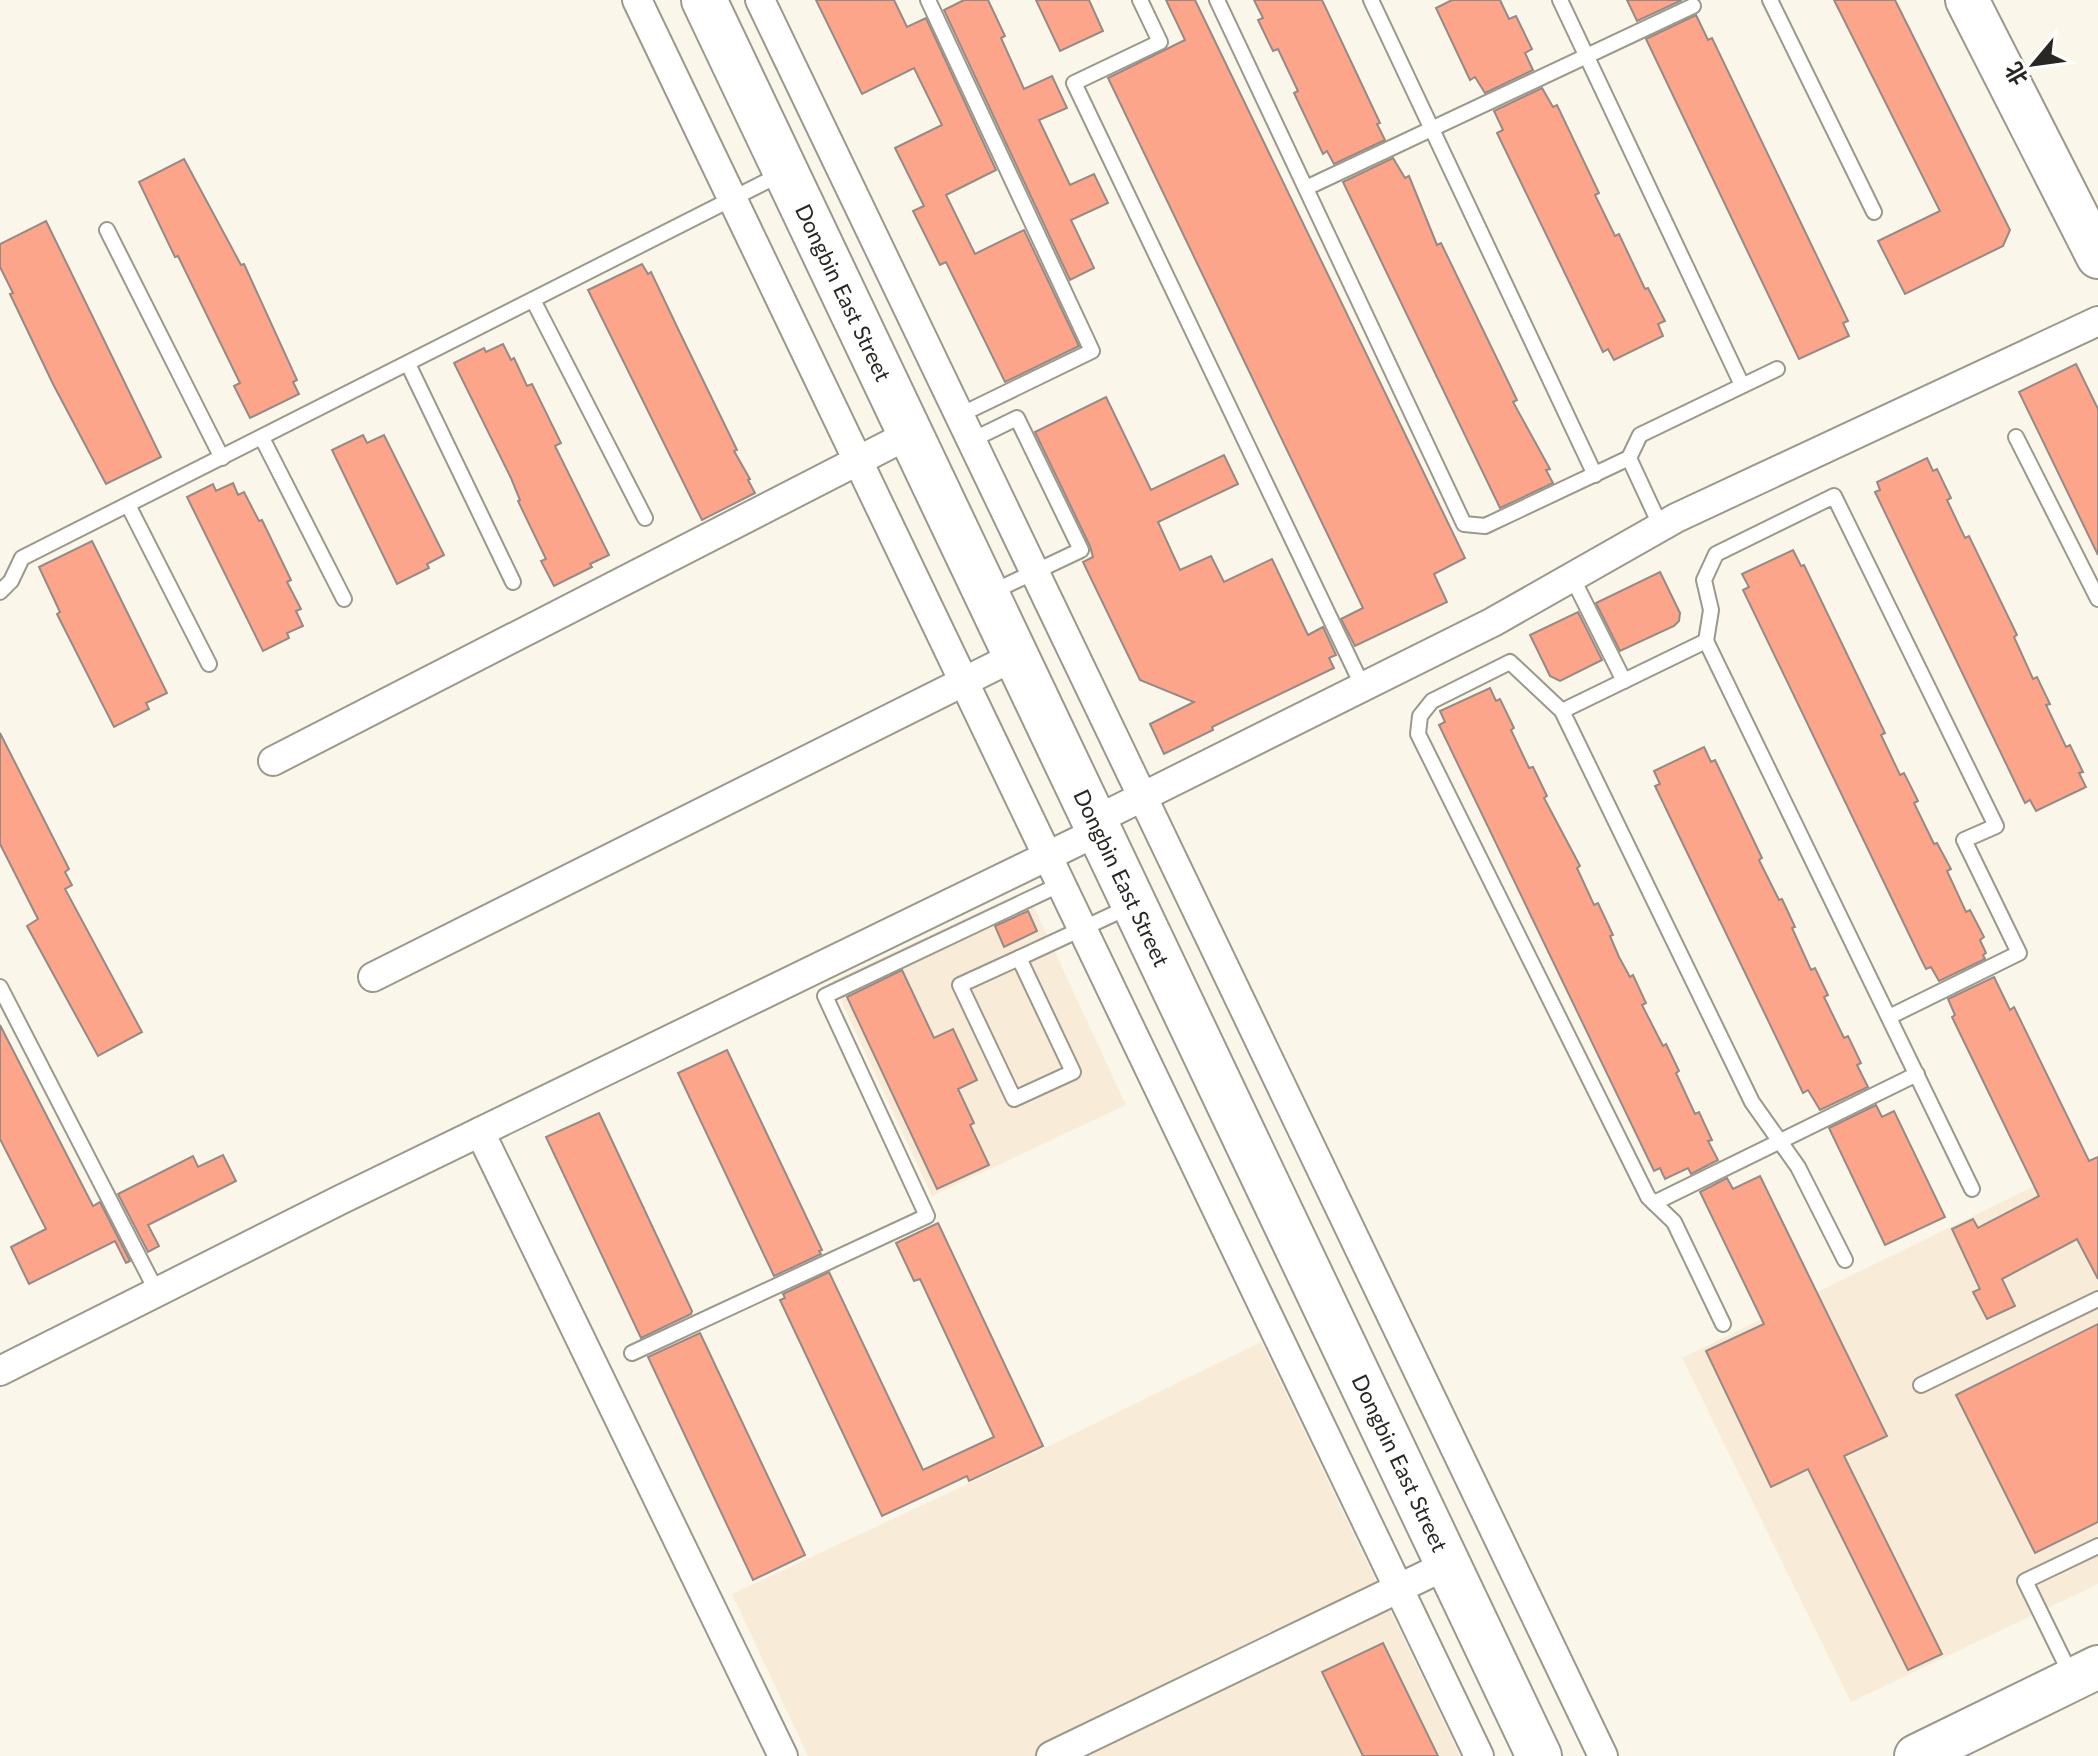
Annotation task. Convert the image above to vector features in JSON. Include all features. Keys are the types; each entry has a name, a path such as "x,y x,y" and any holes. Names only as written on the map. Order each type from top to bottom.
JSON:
{"main road":[{"name":"Dongbin East Street","path":"704,0 1539,1756"}],"street":[{"path":"637,0 1479,1756"},
{"path":"760,0 1603,1756"},
{"path":"1967,0 2098,257"},
{"path":"0,1371 480,1132 1047,856 1143,797 1493,622 1661,527 2098,321"},
{"path":"273,761 910,434"},
{"path":"373,977 1015,656"},
{"path":"480,1132 783,1756"},
{"path":"1051,1756 1447,1565"},
{"path":"1916,1756 2086,1673"}],"lane":[{"path":"928,0 1092,351 966,428"},
{"path":"1140,0 1160,42 1074,83 1363,687"},
{"path":"1217,0 1464,524 1485,526 1595,475 1629,458 1640,435 1777,369"},
{"path":"1371,0 1595,475"},
{"path":"1560,0 1742,385"},
{"path":"1770,0 1874,212"},
{"path":"1306,188 1693,6"},
{"path":"0,592 11,581 22,558 785,172"},
{"path":"107,230 222,458"},
{"path":"533,300 645,518"},
{"path":"408,364 513,582"},
{"path":"966,428 1017,418 1081,550 986,595"},
{"path":"2016,437 2098,599"},
{"path":"262,438 344,599"},
{"path":"1629,458 1661,527"},
{"path":"1889,1017 2019,953 1964,840 1996,826 1834,496 1716,554 1704,580 1711,610 1706,641 1972,1189"},
{"path":"128,505 209,664"},
{"path":"1572,577 1624,681"},
{"path":"1562,711 1706,641"},
{"path":"1723,1324 1674,1222 1648,1197 1418,734 1420,716 1432,701 1510,662 1562,711 1752,1102 1798,1167 1845,1260"},
{"path":"632,1353 927,1216 825,996 1061,884"},
{"path":"1019,958 1073,1072 1014,1099 960,985 1133,905"},
{"path":"0,987 157,1292"},
{"path":"1654,1203 1917,1074"},
{"path":"1921,1385 2098,1299"},
{"path":"2086,1673 2025,1581 2098,1546"}],"shaded area":[{"path":"1026,890 1126,1105 932,1196 832,981"},
{"path":"2098,1155 2098,1584 1851,1702 1682,1358"},
{"path":"1261,1342 1460,1756 808,1756 732,1594 1049,1446"}],"building":[{"path":"816,0 894,0 907,27 926,18 996,170 946,195 975,254 1024,230 1079,346 1005,382 946,262 940,265 913,211 924,206 895,148 942,125 914,68 862,94"},
{"path":"964,0 988,0 1024,89 1052,76 1067,108 1039,120 1070,185 1094,174 1108,203 1071,220 1094,268 1070,280 944,10"},
{"path":"1036,0 1089,0 1103,31 1060,51"},
{"path":"1166,0 1195,0 1465,558 1434,574 1447,602 1355,646 1341,619 1363,608 1108,78 1185,40"},
{"path":"1254,0 1322,0 1380,123 1377,124 1385,140 1334,164 1327,151 1323,154 1294,93 1298,91 1278,49 1273,51 1258,20 1263,18"},
{"path":"1452,0 1500,0 1509,19 1516,16 1532,49 1525,53 1533,70 1485,93 1475,77 1470,80 1436,8"},
{"path":"1627,0 1682,0 1637,21"},
{"path":"1834,0 1895,0 2010,230 2003,246 1905,294 1878,241 1940,211"},
{"path":"1696,15 1708,40 1712,38 1848,321 1843,323 1849,336 1799,359 1646,39"},
{"path":"1542,88 1553,107 1557,105 1599,193 1595,195 1615,236 1619,234 1645,289 1648,288 1665,321 1658,324 1663,336 1614,360 1608,349 1603,352 1497,133 1503,130 1494,111"},
{"path":"1393,158 1405,178 1409,176 1437,245 1441,243 1517,400 1513,402 1550,469 1546,470 1553,483 1500,508 1343,182"},
{"path":"184,159 241,265 244,264 297,380 293,382 299,394 250,418 234,386 240,383 139,182"},
{"path":"46,221 161,457 106,484 53,384 0,267 0,244"},
{"path":"642,264 648,274 651,272 755,493 702,520 588,290"},
{"path":"503,344 511,360 514,358 527,386 532,384 561,443 555,446 609,555 554,586 541,561 546,559 518,501 511,478 454,363 484,348 486,352"},
{"path":"2076,364 2098,409 2098,555 2019,392"},
{"path":"1106,397 1151,490 1224,455 1238,484 1158,522 1180,570 1211,556 1224,582 1272,559 1308,635 1323,627 1336,655 1329,658 1334,668 1212,727 1213,730 1164,754 1150,724 1194,702 1140,680 1083,562 1093,557 1090,546 1035,432"},
{"path":"363,435 367,443 384,435 444,555 427,564 429,568 397,584 332,450"},
{"path":"1927,458 1933,471 1937,469 1965,538 1969,536 2017,635 2014,637 2033,679 2037,677 2050,704 2046,705 2066,747 2070,745 2083,772 2079,773 2086,787 2036,811 2030,800 2025,803 1875,492 1880,490 1877,482"},
{"path":"233,483 238,495 244,492 259,521 262,520 291,580 287,582 301,609 296,611 303,626 287,633 289,638 263,651 187,497 213,484 216,491"},
{"path":"92,541 167,693 146,703 149,709 114,727 57,614 60,612 39,567"},
{"path":"1793,550 1801,566 1804,565 1885,733 1881,735 1900,775 1904,773 1918,801 1914,803 1934,844 1937,843 1951,869 1947,871 1966,912 1970,910 1984,937 1980,940 1986,953 1983,955 1985,959 1939,981 1931,967 1926,969 1743,590 1749,587 1742,574"},
{"path":"1660,572 1680,613 1679,621 1620,651 1596,603"},
{"path":"1578,612 1602,660 1560,681 1550,676 1530,635"},
{"path":"1490,688 1496,701 1500,699 1529,768 1533,767 1547,796 1544,798 1580,866 1577,868 1594,905 1598,903 1619,957 1630,977 1633,975 1646,1003 1642,1005 1663,1046 1666,1044 1695,1114 1699,1112 1712,1140 1708,1141 1718,1160 1691,1174 1688,1168 1665,1179 1660,1168 1654,1171 1439,725 1445,722 1440,711"},
{"path":"0,733 69,869 65,872 72,885 65,889 142,1032 98,1056 27,926 38,919 0,844"},
{"path":"1704,747 1711,762 1715,760 1762,858 1759,860 1779,900 1782,899 1811,970 1815,968 1828,995 1824,997 1844,1038 1848,1036 1861,1063 1857,1065 1868,1087 1820,1110 1808,1090 1803,1093 1655,786 1660,784 1654,771"},
{"path":"1028,911 1037,931 1004,947 995,926"},
{"path":"902,970 934,1038 953,1029 977,1080 958,1089 974,1123 970,1125 989,1165 937,1189 847,997"},
{"path":"1994,977 2010,1010 2014,1007 2089,1161 2098,1157 2098,1279 2077,1239 2002,1279 2015,1306 1987,1319 1973,1292 1980,1289 1952,1229 1973,1219 1978,1228 2039,1196 1952,1017 1955,1015 1948,999"},
{"path":"0,1025 93,1206 100,1202 130,1261 126,1263 115,1241 29,1284 11,1247 46,1229 0,1139"},
{"path":"727,1050 822,1250 819,1251 821,1254 774,1276 678,1073"},
{"path":"1876,1105 1882,1117 1894,1111 1945,1217 1885,1245 1829,1128"},
{"path":"599,1113 692,1311 641,1338 546,1137"},
{"path":"223,1155 236,1181 148,1225 159,1246 148,1252 118,1194 193,1156 198,1167"},
{"path":"1760,1176 1887,1436 1844,1456 1942,1654 1908,1670 1808,1469 1771,1487 1706,1351 1764,1324 1700,1192 1727,1178 1733,1189"},
{"path":"938,1223 1043,1446 969,1481 967,1476 882,1516 780,1300 785,1298 783,1294 829,1272 923,1470 994,1437 920,1279 914,1281 896,1243"},
{"path":"2098,1324 2098,1522 2035,1553 1956,1395"},
{"path":"700,1333 805,1555 753,1580 648,1357"},
{"path":"1383,1643 1438,1756 1363,1756 1322,1672"}]}
